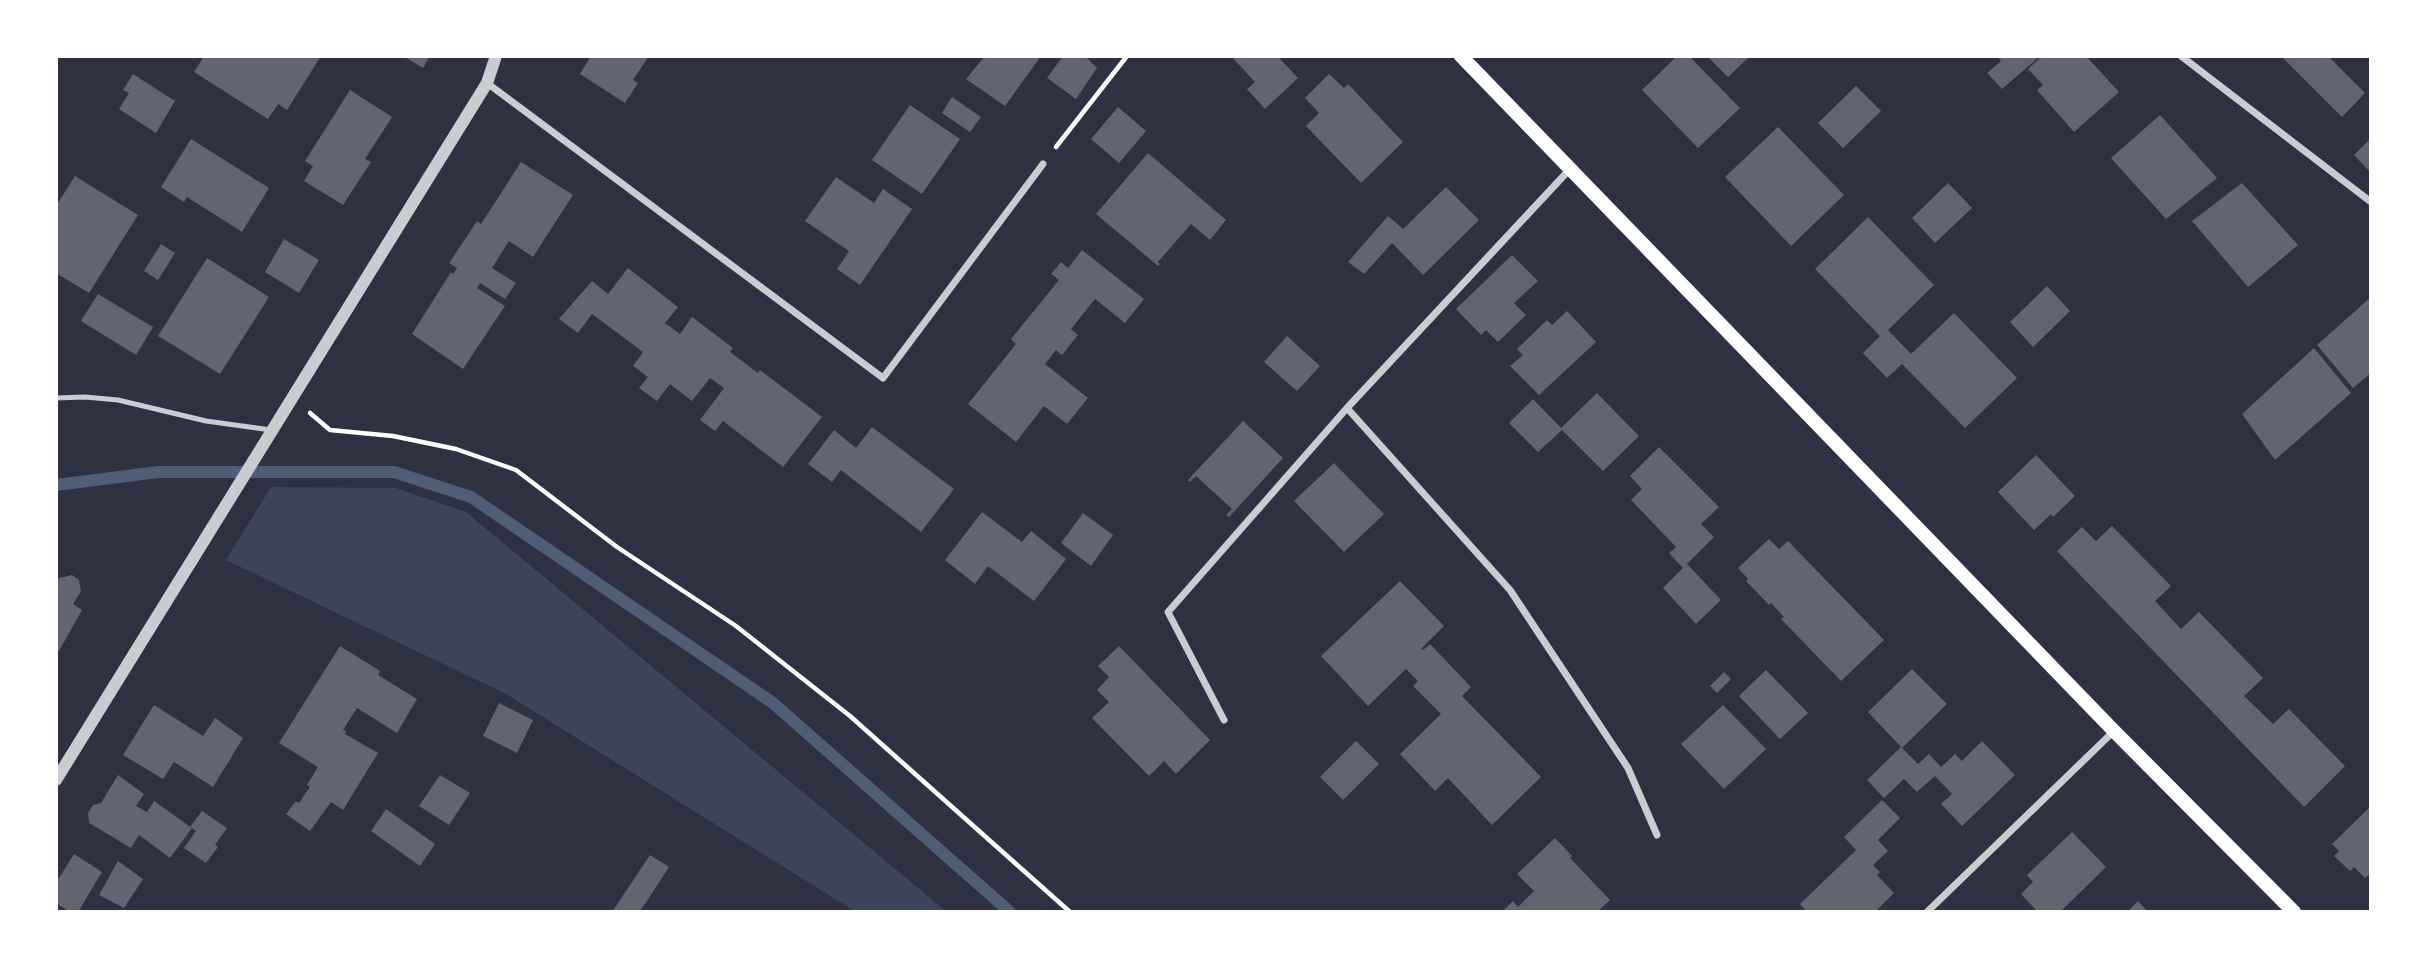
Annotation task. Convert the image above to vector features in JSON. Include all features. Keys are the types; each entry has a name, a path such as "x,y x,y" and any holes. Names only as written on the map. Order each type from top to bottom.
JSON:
{"main road":[{"path":"1461,56 2114,732 2294,912"}],"street":[{"path":"56,780 487,83 496,56"},
{"path":"2181,56 2371,202"},
{"path":"487,83 883,378 1042,164"},
{"path":"1224,720 1168,612 1347,408 1570,169"},
{"path":"1347,408 1510,590 1628,768 1657,835"},
{"path":"1927,912 2114,732"}],"lane":[{"path":"56,398 118,400 269,433"}],"path":[{"path":"1042,164 1127,56"},
{"path":"289,402 311,414 330,430 393,436 456,449 516,470 617,547 736,626 850,716 1070,912"}],"shaded area":[{"path":"271,487 396,488 466,512 947,912 856,912 506,694 226,560"}],"building":[{"path":"204,56 321,56 287,110 278,104 268,119 194,72"},
{"path":"403,56 430,56 423,68"},
{"path":"591,56 649,56 633,80 638,83 625,103 580,74"},
{"path":"985,56 1041,56 1005,106 966,79"},
{"path":"1063,56 1085,56 1097,68 1076,99 1047,78"},
{"path":"1231,56 1283,56 1280,59 1298,78 1265,109 1247,89 1255,82"},
{"path":"1677,56 1689,56 1740,108 1698,148 1642,90"},
{"path":"1707,56 1750,56 1728,77"},
{"path":"1997,56 2040,56 2002,89 1987,73 2001,61"},
{"path":"2042,56 2086,56 2119,92 2074,132 2037,90 2043,85 2028,69"},
{"path":"2281,56 2328,56 2365,93 2342,117"},
{"path":"133,74 175,101 156,133 119,109 129,93 123,90"},
{"path":"1329,74 1344,88 1348,84 1403,142 1361,183 1306,126 1319,113 1305,98"},
{"path":"1856,86 1881,111 1843,148 1818,123"},
{"path":"350,90 392,117 365,159 371,162 343,205 304,181 313,166 305,161"},
{"path":"952,97 981,117 970,132 942,113"},
{"path":"910,105 960,139 922,194 872,160"},
{"path":"1118,107 1146,131 1119,163 1091,139"},
{"path":"2160,115 2217,178 2166,219 2111,158"},
{"path":"1778,127 1844,195 1791,246 1725,177"},
{"path":"2371,138 2371,173 2354,155"},
{"path":"191,139 269,188 242,232 187,197 184,202 161,187"},
{"path":"1148,153 1226,220 1210,240 1191,224 1158,262 1158,266 1096,214"},
{"path":"521,162 573,195 533,257 509,241 492,268 516,283 505,299 480,283 477,288 505,306 463,369 412,334 451,272 453,274 457,268 449,263 477,221 481,224"},
{"path":"75,176 138,215 89,293 56,273 56,206"},
{"path":"836,177 874,203 883,189 912,209 860,285 837,269 849,251 805,221"},
{"path":"1948,183 1972,208 1935,243 1912,218"},
{"path":"2242,183 2298,245 2248,287 2192,221"},
{"path":"1446,187 1479,220 1423,275 1392,243 1364,274 1348,262 1388,216 1403,229"},
{"path":"1868,217 1934,285 1888,330 1911,354 1954,313 2017,378 1965,428 1902,364 1887,378 1863,353 1880,336 1815,269"},
{"path":"284,239 319,260 299,293 265,272"},
{"path":"161,244 175,253 158,280 144,271"},
{"path":"1082,250 1144,299 1125,323 1095,299 1071,329 1078,335 1062,355 1056,350 1045,364 1088,398 1067,424 1044,406 1016,442 968,404 1016,344 1011,339 1059,280 1051,274 1061,262 1068,268"},
{"path":"1512,255 1538,281 1514,303 1526,315 1498,342 1486,330 1481,335 1456,309"},
{"path":"207,258 269,297 220,374 158,336"},
{"path":"628,268 678,307 665,323 680,334 692,317 733,348 730,352 758,373 760,370 822,417 783,467 723,421 715,431 700,420 724,388 710,378 692,401 670,384 657,401 639,388 648,377 633,366 643,352 592,314 578,333 559,319 592,281 608,294"},
{"path":"2047,286 2070,311 2033,347 2010,322"},
{"path":"98,294 153,327 136,355 81,321"},
{"path":"2371,297 2371,373 2353,388 2317,345"},
{"path":"1567,311 1596,342 1539,395 1510,366 1523,355 1517,349 1547,320 1552,325"},
{"path":"1287,336 1320,366 1297,391 1264,362"},
{"path":"2314,348 2351,393 2275,460 2242,414"},
{"path":"1597,393 1639,436 1603,471 1562,430 1538,452 1509,423 1533,399 1561,428"},
{"path":"1243,421 1283,458 1229,517 1226,515 1232,509 1196,476 1190,482 1188,480"},
{"path":"872,427 954,489 921,532 841,470 832,482 808,464 834,430 856,448"},
{"path":"1659,447 1719,507 1701,524 1714,537 1687,564 1721,600 1696,624 1663,588 1683,568 1669,553 1676,547 1631,500 1642,489 1630,476"},
{"path":"2036,455 2075,496 2053,517 2051,514 2034,530 1998,492"},
{"path":"1334,463 1384,514 1344,552 1294,501"},
{"path":"982,512 1022,542 1031,531 1066,559 1034,601 988,566 975,584 945,560"},
{"path":"1083,513 1113,535 1091,566 1061,543"},
{"path":"2112,526 2171,586 2155,601 2181,629 2199,612 2263,678 2244,696 2273,724 2289,709 2345,766 2304,807 2057,551 2082,527 2096,541"},
{"path":"1769,539 1779,549 1788,541 1884,640 1841,681 1781,619 1784,617 1771,603 1769,605 1746,581 1748,579 1738,568"},
{"path":"72,575 79,580 81,591 73,604 82,610 59,651 56,649 56,579"},
{"path":"1400,581 1444,626 1421,649 1430,644 1471,687 1462,696 1541,777 1492,825 1448,778 1435,791 1400,754 1441,714 1413,686 1418,681 1406,669 1368,706 1321,656"},
{"path":"340,646 380,671 378,675 417,699 397,733 357,708 343,730 346,731 345,734 378,753 343,810 331,802 310,831 286,814 296,801 299,803 310,787 307,785 318,767 279,743"},
{"path":"1119,646 1210,740 1176,774 1164,761 1149,776 1092,718 1109,702 1097,690 1109,677 1098,666"},
{"path":"1912,669 1947,704 1902,748 1868,712"},
{"path":"1766,670 1808,713 1780,739 1739,696"},
{"path":"1724,672 1731,679 1717,693 1710,686"},
{"path":"499,703 533,720 517,753 483,736"},
{"path":"154,705 203,736 215,718 243,738 213,787 174,762 163,779 123,755"},
{"path":"1723,705 1766,749 1724,789 1681,744"},
{"path":"1356,741 1379,764 1343,800 1320,777"},
{"path":"1982,741 2015,775 1962,826 1941,804 1952,794 1935,776 1917,792 1904,779 1884,798 1867,780 1901,747 1918,764 1929,754 1941,767 1955,754 1962,761"},
{"path":"118,775 144,794 136,806 147,812 154,801 192,828 170,858 139,835 131,848 89,823 88,813 93,805 101,803"},
{"path":"440,775 470,793 449,825 419,806"},
{"path":"1882,800 1900,818 1878,840 1888,851 1873,865 1880,872 1877,875 1894,893 1875,912 1807,912 1800,904 1856,850 1844,837"},
{"path":"2371,806 2371,873 2365,878 2354,867 2350,871 2334,856 2339,851 2332,844"},
{"path":"386,809 435,844 420,866 371,831"},
{"path":"202,811 227,828 206,863 184,848 196,831 190,827"},
{"path":"2072,832 2106,867 2060,912 2038,912 2021,894 2033,882 2027,875"},
{"path":"1555,838 1610,900 1597,912 1502,912 1513,901 1518,907 1534,891 1517,874"},
{"path":"74,854 102,872 78,912 70,912 56,903 56,883"},
{"path":"650,855 669,867 647,901 639,912 612,912"},
{"path":"118,861 143,879 124,908 99,895"},
{"path":"2138,901 2148,912 2127,912"}],"waterway":[{"path":"56,485 158,472 394,472 471,497 773,703 1010,912"}]}
